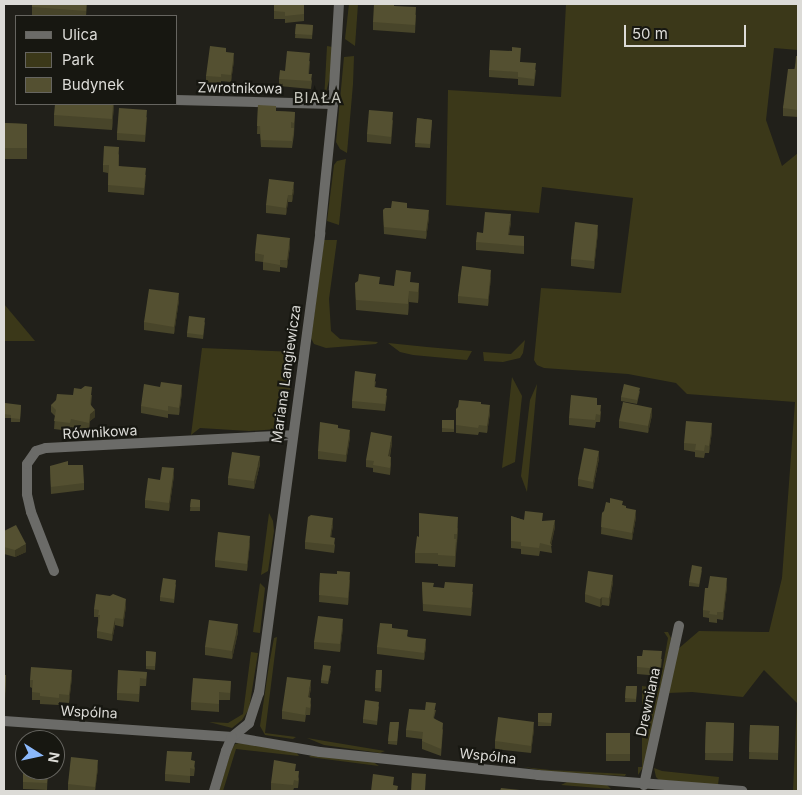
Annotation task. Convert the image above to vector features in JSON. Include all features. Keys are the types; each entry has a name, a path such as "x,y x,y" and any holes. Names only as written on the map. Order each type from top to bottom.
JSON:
{"street":[{"name":"Mariana Langiewicza","path":"232,737 250,723 259,693 320,233 333,104 339,4"},
{"name":"Zwrotnikowa","path":"178,100 333,104"},
{"name":"Równikowa","path":"54,570 31,512 27,494 27,464 36,451 46,448 292,435"},
{"name":"Drewniana","path":"644,784 679,626"},
{"name":"Wspólna","path":"4,721 232,737 320,752 644,784 742,791"},
{"path":"214,791 232,737"}],"green space":[{"path":"349,4 358,4 355,46 345,39"},
{"path":"566,4 798,4 798,50 774,48 766,120 782,166 798,153 798,791 793,791 797,703 764,670 743,697 692,692 668,693 678,649 699,631 769,632 782,578 795,402 687,394 676,383 628,374 544,368 537,365 534,360 541,288 621,293 633,198 542,187 539,213 446,205 448,90 561,97"},
{"path":"327,46 333,47 332,68 324,101"},
{"path":"354,56 347,153 340,149 336,142 344,57"},
{"path":"346,159 339,225 327,221 334,165 337,161"},
{"path":"324,240 337,240 329,299 331,331 340,339 378,342 376,344 326,348 314,344 311,338"},
{"path":"4,304 35,341 4,341"},
{"path":"525,340 523,353 520,358 503,362 484,361 483,352 511,354"},
{"path":"388,343 472,351 467,360 413,355 400,352"},
{"path":"202,348 296,352 285,423 278,429 249,431 200,428 191,435"},
{"path":"512,377 522,396 515,462 502,468"},
{"path":"537,384 527,492 521,476 530,400"},
{"path":"269,513 273,521 274,531 268,571 261,575"},
{"path":"260,583 265,588 260,633 253,632"},
{"path":"664,632 668,632 671,638 670,645 644,766 638,775 638,767 642,767 642,686 659,688 668,638"},
{"path":"277,637 265,733 296,737 293,739 265,735 260,726 274,638"},
{"path":"251,652 258,653 249,709 242,720 232,728 209,722 228,723 243,714"},
{"path":"307,738 385,751 380,753 324,745"},
{"path":"239,743 296,752 299,756 236,749 223,791 219,791 231,751 235,744"},
{"path":"313,754 372,761 379,766 309,757"},
{"path":"523,767 626,774 625,776 550,772"},
{"path":"654,768 662,771 719,777 718,785 659,780 656,777"},
{"path":"567,782 606,784 611,789 561,785"}],"building":[{"path":"32,4 86,4 86,11 32,7"},
{"path":"274,4 304,4 304,14 285,16 285,12 274,11"},
{"path":"374,4 416,7 415,25 373,22"},
{"path":"296,24 313,25 312,35 295,34"},
{"path":"210,46 226,48 226,52 234,53 231,75 221,74 221,77 206,76"},
{"path":"512,47 521,48 520,62 536,63 534,79 518,77 518,72 489,70 490,50 512,51"},
{"path":"287,51 310,53 308,74 312,74 311,81 279,79 280,70 285,71"},
{"path":"796,56 798,56 798,110 783,108 788,69 795,69"},
{"path":"55,105 113,105 112,119 54,115"},
{"path":"258,105 276,106 276,111 295,112 294,123 291,122 291,128 294,128 292,141 261,140 260,126 257,126"},
{"path":"119,108 147,110 145,135 117,133"},
{"path":"369,110 393,112 391,137 367,134"},
{"path":"417,118 432,120 430,144 415,143"},
{"path":"4,123 27,124 27,148 4,148"},
{"path":"104,146 119,147 118,166 146,168 144,188 108,185 109,165 103,165"},
{"path":"269,179 294,182 292,195 288,195 286,208 266,205"},
{"path":"392,201 407,203 407,208 429,210 426,231 384,227 383,210 391,208"},
{"path":"485,212 511,214 508,235 524,236 524,246 476,242 477,232 483,233"},
{"path":"575,222 598,225 594,261 571,259"},
{"path":"257,234 290,238 287,260 280,260 280,265 263,262 264,255 255,253"},
{"path":"462,266 491,270 488,299 458,296"},
{"path":"396,270 411,272 410,282 419,283 418,292 409,291 408,304 356,300 355,283 358,281 359,274 380,277 379,284 394,286"},
{"path":"149,289 179,293 174,327 144,322"},
{"path":"189,316 205,318 203,335 187,333"},
{"path":"355,371 376,374 374,387 387,389 385,404 352,401"},
{"path":"161,382 182,385 179,408 168,406 168,411 141,406 144,384 160,387"},
{"path":"624,384 640,388 637,400 621,397"},
{"path":"85,386 92,387 90,404 95,410 90,414 89,423 71,419 70,423 54,421 56,410 51,405 56,400 57,394 73,395 74,388 81,389"},
{"path":"571,395 597,398 597,405 601,405 600,415 596,414 595,420 569,418"},
{"path":"459,400 481,402 481,404 490,405 487,426 479,425 478,428 456,425 456,409"},
{"path":"623,402 652,408 648,426 619,421"},
{"path":"5,403 21,405 20,419 11,418 11,415 4,414"},
{"path":"442,420 454,420 454,429 442,428"},
{"path":"686,421 712,423 709,446 705,445 704,451 695,450 696,444 684,443"},
{"path":"320,422 338,425 338,428 350,430 346,455 318,451"},
{"path":"371,432 392,436 388,456 391,457 390,468 373,465 374,461 366,460"},
{"path":"584,448 599,451 593,482 578,479"},
{"path":"232,452 260,456 254,481 228,478"},
{"path":"68,461 68,465 83,465 84,483 51,487 50,466"},
{"path":"162,467 174,468 169,503 145,500 148,478 160,480"},
{"path":"610,498 623,501 622,505 626,506 626,508 636,510 632,533 601,527 602,513 606,502 610,503"},
{"path":"191,499 200,500 200,507 190,507"},
{"path":"525,511 543,513 542,521 555,520 550,543 552,546 540,543 539,548 521,546 521,542 511,541 511,516 524,520"},
{"path":"419,513 458,517 457,534 454,534 454,539 456,539 455,556 438,555 438,553 415,553 417,536 419,537"},
{"path":"311,515 333,518 330,537 335,538 334,545 305,542 308,517"},
{"path":"16,525 26,544 15,550 4,547 4,531"},
{"path":"218,532 250,536 247,564 215,560"},
{"path":"692,565 702,567 699,584 689,582"},
{"path":"337,571 350,572 348,598 319,595 320,573 337,574"},
{"path":"588,571 613,575 609,598 602,597 600,599 585,594"},
{"path":"710,576 727,578 723,612 717,612 717,615 709,614 710,611 703,610 705,588 708,588"},
{"path":"163,578 176,580 174,599 160,597"},
{"path":"422,582 434,583 433,587 444,588 445,582 473,584 471,608 423,604"},
{"path":"96,594 110,596 113,594 126,599 123,619 115,618 112,634 97,631 100,615 98,615 99,610 94,609"},
{"path":"318,616 343,619 340,644 314,642"},
{"path":"209,620 238,624 232,651 205,647"},
{"path":"380,623 392,624 392,628 408,630 407,637 426,639 424,653 377,647"},
{"path":"643,650 662,651 660,669 637,667 637,656 642,656"},
{"path":"146,651 156,652 155,666 146,666"},
{"path":"323,665 331,666 328,681 321,680"},
{"path":"31,667 72,670 69,695 59,694 59,698 40,696 40,693 32,692 33,680 30,680"},
{"path":"118,670 147,672 146,679 140,678 139,694 117,693"},
{"path":"376,670 382,670 381,688 375,688"},
{"path":"4,675 6,675 5,694 4,694"},
{"path":"287,677 311,680 308,697 311,698 310,708 306,707 305,715 282,711"},
{"path":"193,678 231,681 230,693 219,692 219,704 191,702"},
{"path":"626,686 637,686 636,699 625,698"},
{"path":"365,700 379,702 377,721 363,719"},
{"path":"426,702 436,703 433,718 443,723 441,749 422,741 423,732 406,730 409,709 425,710"},
{"path":"538,713 552,713 551,723 538,722"},
{"path":"498,717 534,722 531,746 495,741"},
{"path":"390,722 399,722 397,741 388,741"},
{"path":"706,722 734,723 733,753 705,753"},
{"path":"750,725 779,726 778,753 749,752"},
{"path":"606,733 630,733 630,754 606,754"},
{"path":"167,751 192,752 191,760 195,761 194,769 190,768 190,776 165,774"},
{"path":"71,757 98,760 95,787 68,784"},
{"path":"274,760 296,764 295,771 299,771 298,781 294,780 293,785 271,783"},
{"path":"412,773 426,774 425,791 411,791"},
{"path":"373,774 394,777 393,785 398,786 397,791 371,791"},
{"path":"23,780 47,780 47,783 23,782"},
{"path":"501,788 520,790 520,791 500,791"}],"district":[{"name":"BIAŁA","path":"318,98"}]}
